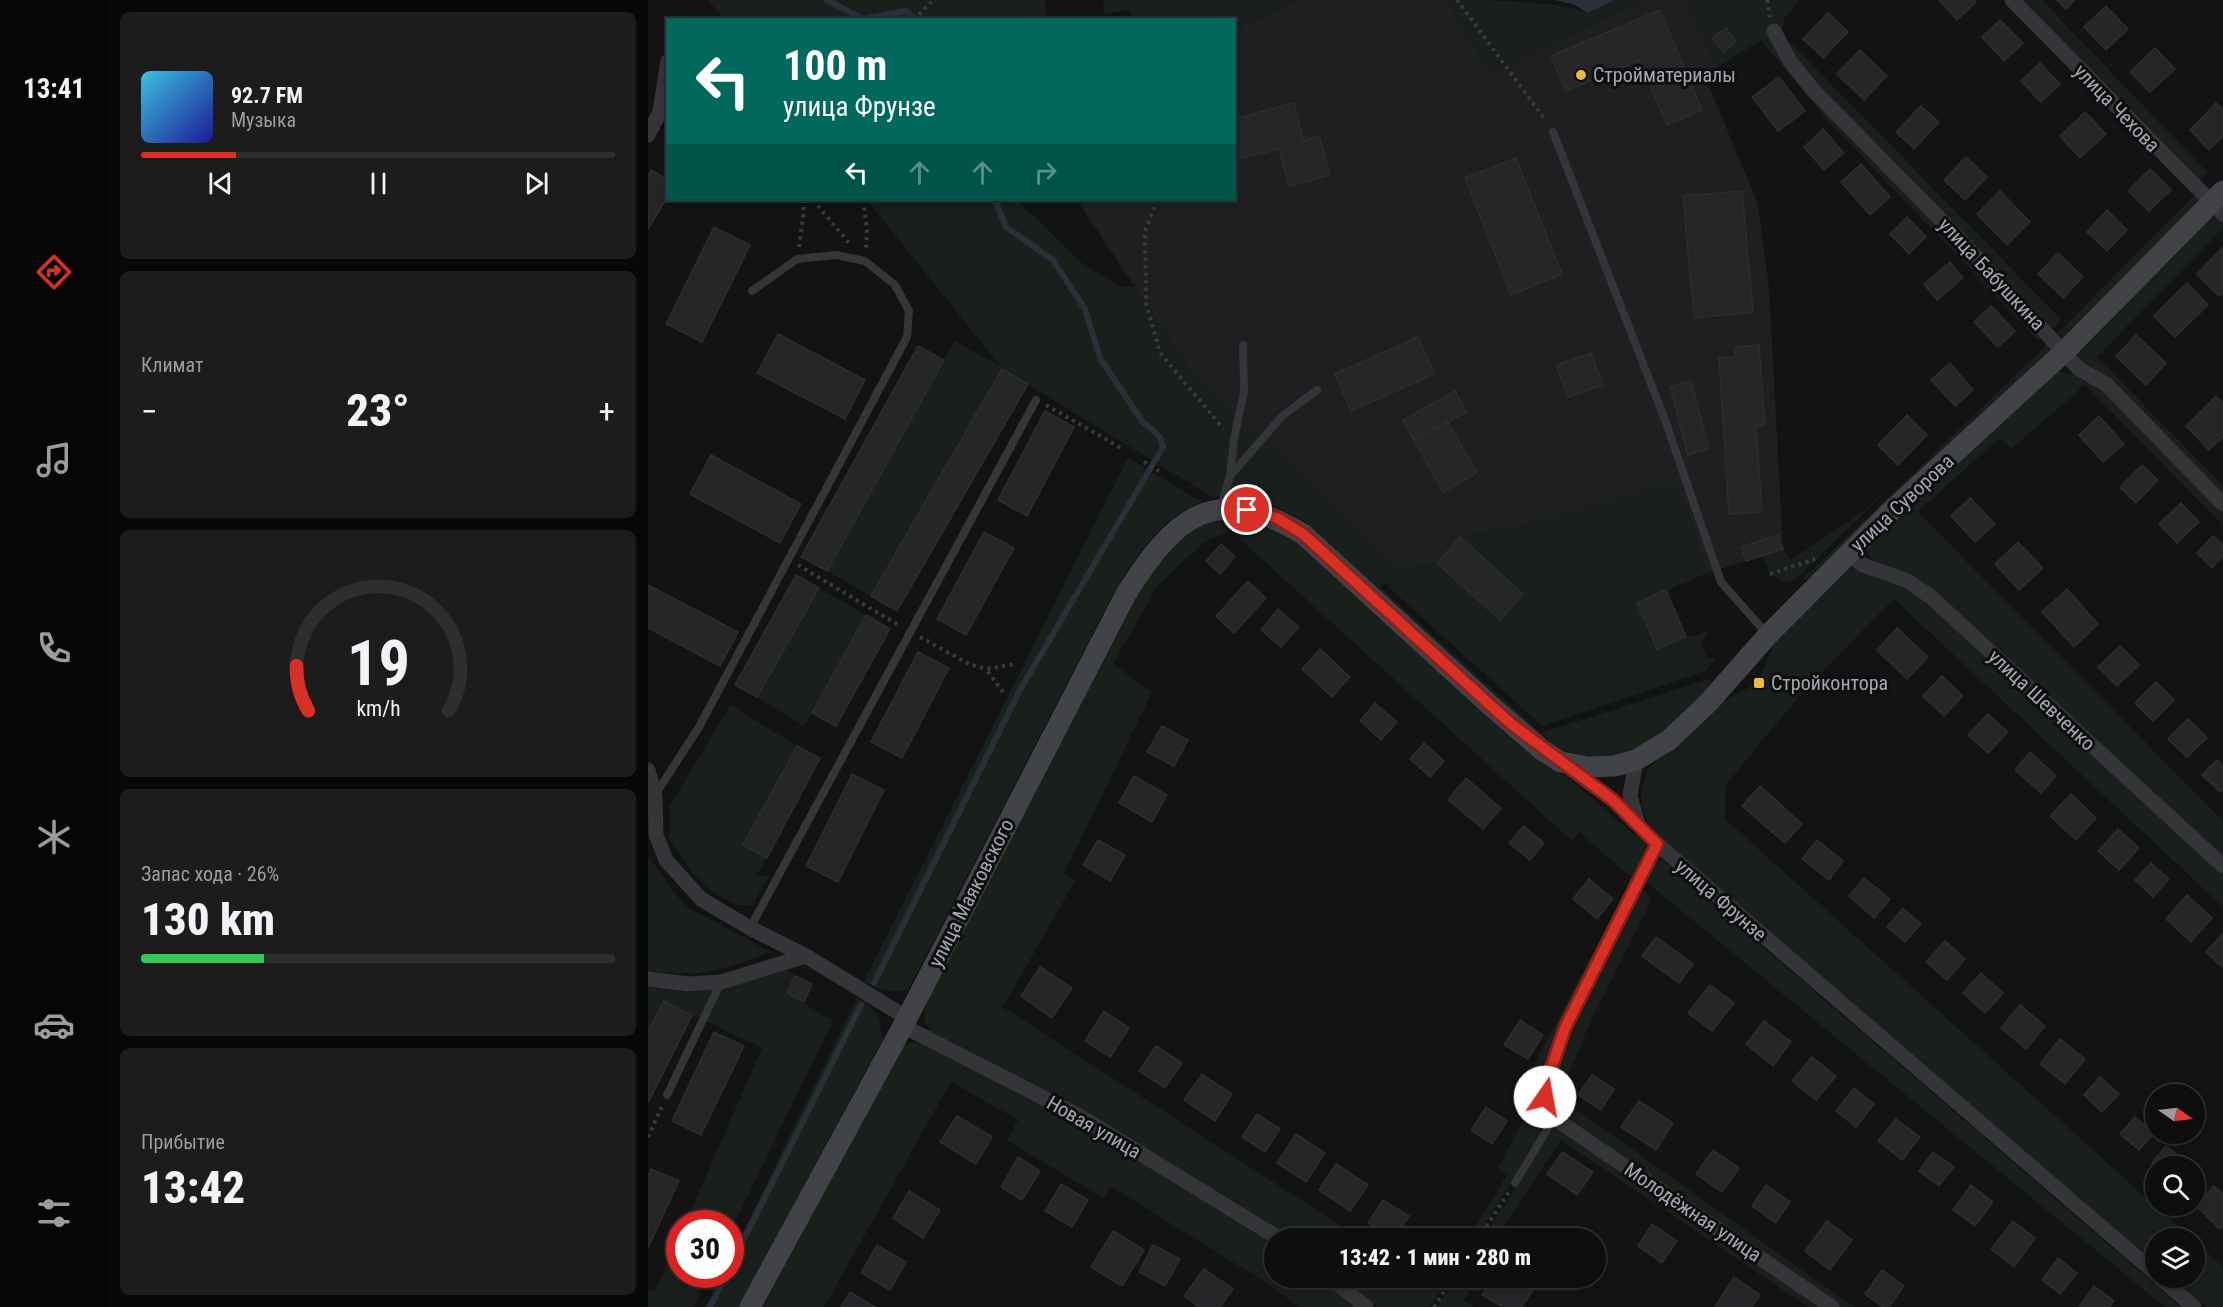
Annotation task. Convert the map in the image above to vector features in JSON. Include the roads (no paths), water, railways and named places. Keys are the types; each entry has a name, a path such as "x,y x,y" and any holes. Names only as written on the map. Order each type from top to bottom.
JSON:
{"main road":[{"name":"улица Суворова","path":"1561,762 1588,767 1614,766 1636,760 1669,740 1709,702 1768,635 1849,553 2219,203"},
{"name":"улица Фрунзе","path":"1220,508 1247,510 1277,518 1303,534 1510,723 1561,762"},
{"name":"улица Маяковского","path":"750,1307 905,1022 1131,586 1148,559 1172,532 1194,516 1220,508"}],"street":[{"name":"улица Чехова","path":"2012,0 2219,203"},
{"name":"улица Бабушкина","path":"1774,31 1790,61 1813,90 1953,232 2079,369 2107,385 2223,504"},
{"path":"648,135 660,112 666,74"},
{"name":"улица Шевченко","path":"1849,553 1863,565 1908,581 1931,597 2223,866"},
{"path":"1636,760 1630,796 1639,826"},
{"name":"улица Фрунзе","path":"1561,762 1613,800 1657,844 2145,1265"},
{"name":"Новая улица","path":"648,770 655,796 656,835 666,860 701,899 750,928 806,956 905,1022 1081,1117 1264,1229"},
{"path":"1554,1118 1545,1097 1548,1078 1565,1028 1657,844"},
{"path":"648,979 688,984 721,982 806,956"},
{"name":"Молодёжная улица","path":"1554,1118 1832,1307"},
{"path":"1343,1288 1366,1307"},
{"path":"2172,1288 2194,1307"}],"lane":[{"path":"1553,132 1665,420 1722,582 1768,635"},
{"path":"655,796 699,727 907,337 909,312 895,285 865,261 836,255 797,259 752,291"},
{"path":"1220,508 1230,476 1234,439 1244,391 1243,345"},
{"path":"1230,476 1282,416 1317,390"},
{"path":"750,928 1036,400"},
{"path":"667,1095 721,982"},
{"path":"1515,1183 1554,1118"}],"waterway":[{"path":"827,0 861,18"},
{"path":"868,18 906,11 914,18"},
{"path":"874,983 1020,690 1163,447 1160,437 1142,421 1100,358 1085,309 1053,260 1006,227 995,201"},
{"path":"744,1239 861,1005"},
{"path":"710,1307 720,1288"}],"place":[{"name":"Стройматериалы","path":"1581,75"},
{"name":"Стройконтора","path":"1759,683"}]}
